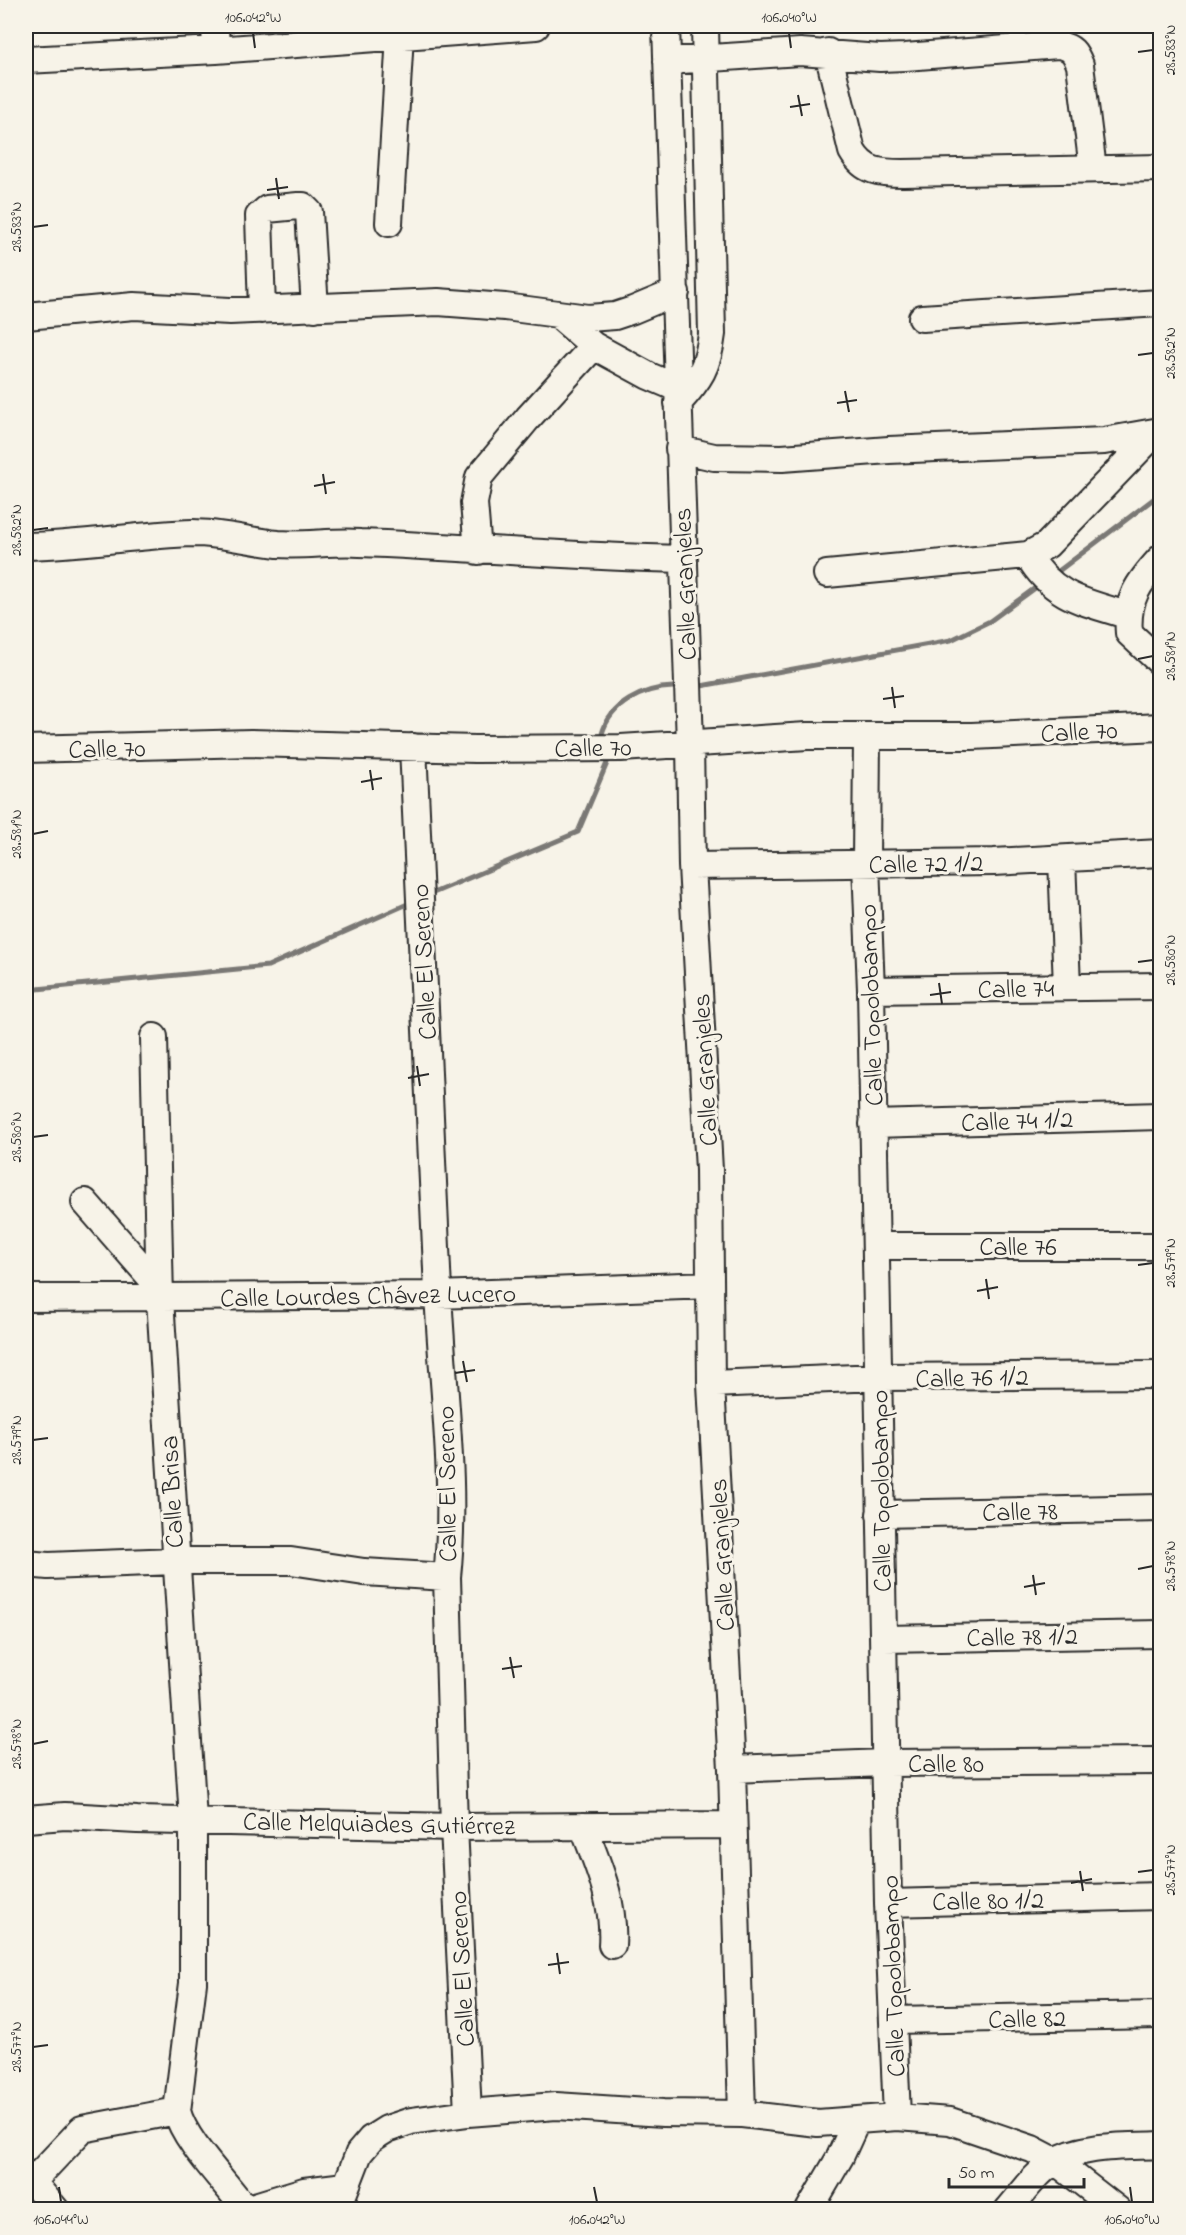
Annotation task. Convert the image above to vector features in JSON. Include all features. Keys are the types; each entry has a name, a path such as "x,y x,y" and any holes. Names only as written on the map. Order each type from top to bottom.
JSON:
{"street":[{"path":"26,60 216,38 400,35 536,26"},
{"name":"Calle Granjeles","path":"666,26 692,866 707,1128 711,1384 732,1769 742,2114"},
{"path":"558,315 594,346 678,395 702,375 709,357 712,334 705,26"},
{"path":"389,223 400,35"},
{"path":"667,61 706,57 828,52 880,58 1068,46 1076,52 1080,65 1093,169"},
{"path":"828,52 852,151 858,162 870,170 903,173 1161,168"},
{"path":"262,310 259,216 267,209 298,206 303,206 309,212 315,308"},
{"path":"26,316 134,306 230,311 470,303 588,318 615,316 676,292"},
{"path":"922,318 1161,303"},
{"path":"478,551 474,503 479,477 528,418 594,346"},
{"path":"679,449 714,457 782,458 889,450 1104,441 1158,432"},
{"path":"1033,563 1047,545 1158,432"},
{"path":"26,546 96,543 193,533 227,535 278,544 359,542 478,551 682,559"},
{"path":"1161,560 1141,580 1131,597 1127,615 1129,633 1161,662"},
{"path":"826,574 1033,563 1066,596 1127,615"},
{"name":"Calle 70","path":"26,749 251,743 413,747 621,748 796,736 972,736 1161,728"},
{"name":"Calle Topolobampo","path":"867,736 866,864 871,990 888,1903 897,2117"},
{"name":"Calle El Sereno","path":"413,747 438,1294 447,1432 450,1552 447,1577 454,1827 468,2113"},
{"name":"Calle 72 1/2","path":"692,866 1062,859 1161,853"},
{"path":"1062,859 1067,987"},
{"name":"Calle 74","path":"871,990 1161,986"},
{"name":"Calle Brisa","path":"154,1037 160,1293 193,1820 194,1947 190,2014 177,2111"},
{"name":"Calle 74 1/2","path":"873,1124 1161,1116"},
{"path":"85,1203 160,1293"},
{"name":"Calle 76","path":"876,1246 1161,1246"},
{"name":"Calle Lourdes Chávez Lucero","path":"26,1298 160,1293 438,1294 710,1285"},
{"name":"Calle 76 1/2","path":"711,1384 878,1377 1161,1375"},
{"name":"Calle 78","path":"880,1514 1161,1508"},
{"path":"26,1564 48,1566 175,1561 291,1561 364,1572 447,1577"},
{"name":"Calle 78 1/2","path":"884,1639 1161,1634"},
{"name":"Calle 80","path":"732,1769 885,1763 1161,1761"},
{"name":"Calle Melquiades Gutiérrez","path":"26,1819 65,1816 454,1827 733,1825"},
{"path":"583,1826 608,1895 613,1921 612,1946"},
{"name":"Calle 80 1/2","path":"888,1903 1161,1896"},
{"name":"Calle 82","path":"893,2020 1161,2015"},
{"path":"337,2210 359,2153 371,2139 387,2129 411,2121 468,2113 556,2106 663,2113 742,2114 786,2121 856,2122 897,2117 950,2121 1032,2149 1055,2161 1118,2210"},
{"path":"56,2210 29,2177 82,2129 177,2111 180,2124 188,2138 245,2209 304,2192 345,2186"},
{"path":"808,2210 840,2157 856,2122"},
{"path":"1008,2210 1055,2161 1087,2151 1161,2145"}],"waterway":[{"path":"1052,576 1160,494"},
{"path":"701,686 951,640 990,621 1042,583"},
{"path":"602,734 612,714 629,700 639,694 673,687"},
{"path":"426,896 578,832 607,763"},
{"path":"26,996 37,989 268,966 412,902"}]}
